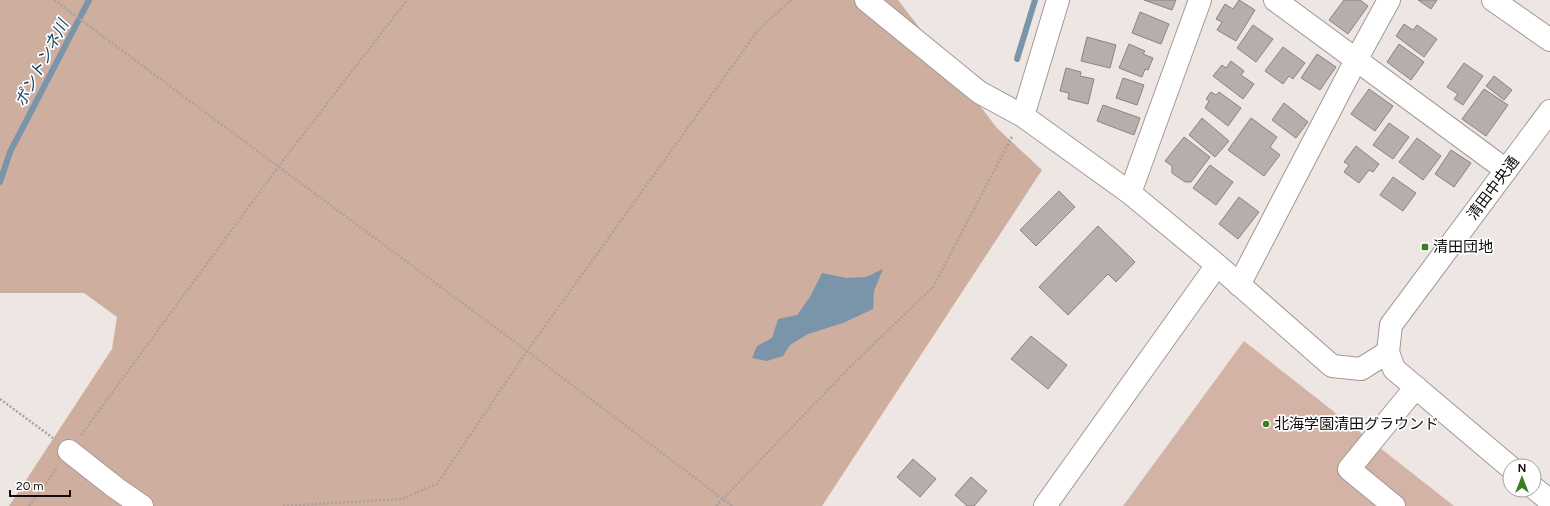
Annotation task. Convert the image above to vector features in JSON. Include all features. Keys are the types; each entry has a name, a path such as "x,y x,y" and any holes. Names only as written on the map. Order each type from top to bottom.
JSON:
{"street":[{"path":"866,0 979,92 1023,116 1130,193 1217,265 1332,366 1361,369 1391,360 1416,388 1502,460"},
{"path":"1023,116 1058,0"},
{"path":"1130,193 1200,0"},
{"path":"1275,0 1506,170"},
{"path":"1240,285 1356,60 1389,0"},
{"path":"1493,0 1550,40"},
{"name":"清田中央通","path":"1391,360 1391,325 1550,111"},
{"path":"1045,506 1217,265"},
{"path":"1394,506 1349,468 1416,388"},
{"path":"69,451 116,488 142,506"},
{"path":"1542,494 1550,501"}],"path":[{"path":"54,0 527,351 732,506"},
{"path":"29,506 278,167 407,0"},
{"path":"283,506 402,499 437,484 527,351 759,29 791,0"},
{"path":"716,506 851,366 933,287 1023,116"},
{"path":"0,399 69,451"}],"shaded area":[{"path":"0,0 898,0 997,128 1042,170 822,506 9,506 112,349 117,317 84,293 0,293"},
{"name":"北海学園清田グラウンド","path":"1244,341 1454,506 1123,506"}],"water":[{"path":"883,269 874,291 873,309 843,323 808,334 790,345 783,356 767,361 752,358 757,346 772,338 778,319 797,315 810,297 822,273 847,278 866,277"}],"building":[{"path":"1144,0 1176,0 1172,10"},
{"path":"1239,0 1255,10 1236,41 1217,30 1222,22 1216,19 1225,4 1233,9"},
{"path":"1344,0 1360,0 1368,6 1348,34 1329,20"},
{"path":"1418,0 1437,0 1431,9"},
{"path":"1140,12 1169,24 1161,44 1132,33"},
{"path":"1404,24 1413,30 1417,25 1437,39 1424,57 1396,36"},
{"path":"1253,25 1273,39 1256,62 1237,48"},
{"path":"1087,37 1116,45 1110,68 1081,61"},
{"path":"1129,44 1145,51 1143,54 1153,58 1148,70 1145,69 1142,77 1119,68"},
{"path":"1399,44 1424,62 1411,80 1387,62"},
{"path":"1283,47 1305,63 1293,79 1289,76 1283,84 1265,71"},
{"path":"1317,54 1336,67 1320,90 1301,78"},
{"path":"1231,61 1244,71 1241,75 1254,84 1243,99 1213,76 1222,65 1226,68"},
{"path":"1464,63 1483,76 1463,105 1454,99 1458,94 1447,87"},
{"path":"1066,68 1081,72 1080,76 1094,79 1088,104 1068,99 1069,93 1060,91"},
{"path":"1494,76 1512,90 1504,100 1486,86"},
{"path":"1123,78 1144,85 1137,105 1116,98"},
{"path":"1369,89 1393,106 1375,131 1351,114"},
{"path":"1484,89 1508,105 1486,136 1462,119"},
{"path":"1211,92 1216,95 1219,92 1241,108 1228,126 1205,108 1209,101 1206,99"},
{"path":"1284,103 1308,122 1296,138 1272,120"},
{"path":"1103,105 1140,118 1134,135 1097,121"},
{"path":"1202,118 1229,141 1215,157 1189,135"},
{"path":"1251,118 1277,137 1270,147 1280,155 1264,176 1228,150"},
{"path":"1389,123 1409,137 1393,159 1373,145"},
{"path":"1184,137 1210,157 1191,182 1185,182 1172,173 1172,166 1165,161"},
{"path":"1417,138 1441,156 1423,180 1399,162"},
{"path":"1356,146 1379,164 1373,172 1369,170 1359,183 1344,172 1349,165 1344,162"},
{"path":"1451,150 1471,163 1454,187 1435,174"},
{"path":"1210,165 1233,182 1216,205 1193,188"},
{"path":"1393,177 1416,193 1403,211 1380,195"},
{"path":"1059,191 1075,207 1036,246 1020,230"},
{"path":"1239,197 1259,212 1238,239 1219,224"},
{"path":"1098,226 1135,262 1116,282 1108,274 1068,315 1039,287"},
{"path":"1031,336 1067,365 1048,389 1011,359"},
{"path":"913,459 936,479 920,497 897,477"},
{"path":"971,477 987,491 974,506 967,506 955,495"}],"waterway":[{"name":"ポントンネ川","path":"0,182 10,152 89,0"},
{"path":"1017,59 1035,0"}],"place":[{"name":"清田団地","path":"1425,247"},
{"name":"北海学園清田グラウンド","path":"1266,424"}]}
